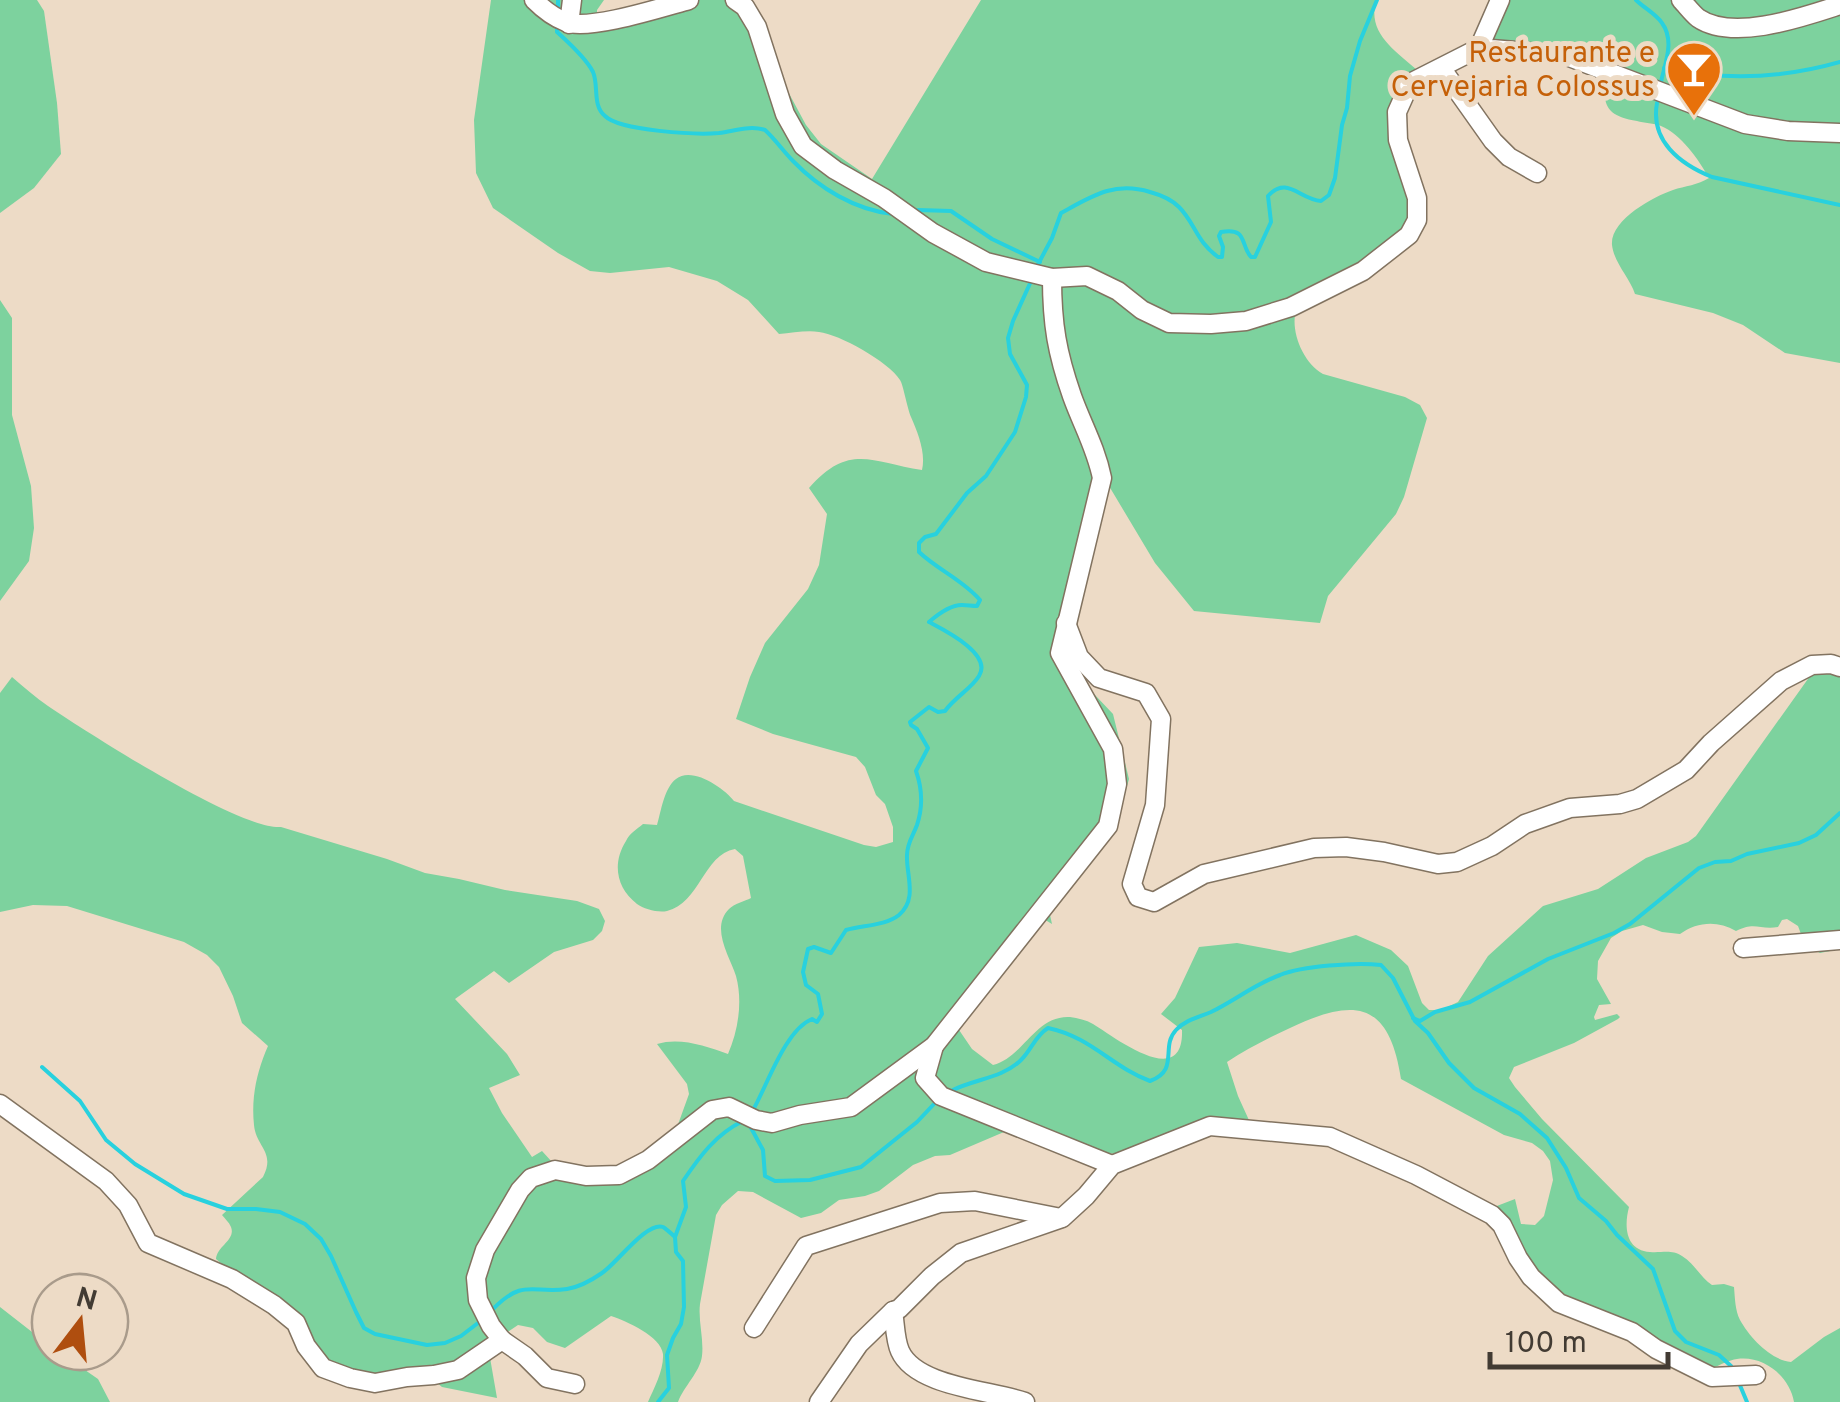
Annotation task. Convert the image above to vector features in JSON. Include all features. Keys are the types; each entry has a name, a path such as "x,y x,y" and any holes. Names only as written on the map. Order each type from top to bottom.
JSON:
{"street":[{"path":"534,0 569,24 611,21 689,0"},
{"path":"569,24 572,0"},
{"path":"735,0 745,7 757,26 785,114 803,146 835,170 986,262 1052,278 1087,276 1169,323 1246,321 1290,307 1363,271 1409,235 1417,220 1417,198 1398,140 1397,112 1410,84 1478,48 1564,55 1745,124 1840,133"},
{"path":"1478,48 1500,0"},
{"path":"1681,0 1699,18 1723,28 1802,18 1840,5"},
{"path":"1442,69 1493,141 1509,157 1537,173"},
{"path":"575,1384 547,1378 502,1340 478,1300 476,1278 484,1250 531,1178 555,1170 586,1176 619,1175 648,1160 712,1110 730,1108 772,1123 851,1107 934,1046 1108,826 1116,784 1113,750 1060,654 1102,478 1097,453 1073,399 1060,356 1052,321 1052,278"},
{"path":"1066,623 1079,657 1098,678 1146,693 1161,719 1155,804 1132,884 1138,897 1154,902 1204,874 1314,848 1346,847 1438,864 1457,862 1492,846 1525,824 1570,808 1637,799 1686,770 1781,681 1812,665 1840,666"},
{"path":"1743,948 1840,940"},
{"path":"934,1046 925,1078 942,1096 1112,1165"},
{"path":"0,1104 106,1180 128,1205 148,1243 232,1280 274,1304 296,1324 322,1368 375,1383 434,1375 458,1370 502,1340"},
{"path":"819,1402 859,1344 961,1253 1062,1218 1112,1165 1210,1126 1330,1138 1416,1175 1492,1214 1502,1224 1531,1277 1559,1303 1632,1332 1656,1349 1712,1377 1756,1375"},
{"path":"754,1328 806,1246 940,1203 975,1201 1062,1218"},
{"path":"893,1311 900,1351 916,1370 936,1379 1025,1402"}],"green space":[{"path":"0,0 37,0 44,11 61,154 34,188 0,213"},
{"path":"491,0 604,0 597,15 675,0 749,0 764,19 778,73 806,125 821,144 872,179 981,0 1376,0 1374,12 1379,32 1418,71 1399,111 1415,196 1405,236 1302,298 1295,323 1305,356 1323,374 1405,397 1420,405 1427,418 1404,497 1396,514 1328,596 1320,623 1194,611 1155,563 1109,486 1073,621 1077,676 1113,714 1129,779 1113,835 1057,900 1050,915 1052,924 1037,915 957,1027 972,1049 993,1065 1013,1054 1038,1029 1058,1018 1070,1017 1090,1023 1146,1055 1172,1057 1180,1048 1182,1030 1161,1014 1175,998 1199,947 1237,943 1290,953 1356,935 1391,950 1408,966 1422,1003 1429,1010 1441,1010 1458,1002 1488,956 1543,906 1598,889 1646,858 1696,836 1815,669 1840,663 1840,949 1820,953 1805,945 1798,926 1787,919 1778,927 1736,931 1707,924 1680,934 1643,925 1622,931 1611,938 1598,961 1597,979 1611,1004 1599,1005 1594,1017 1620,1017 1574,1043 1514,1067 1509,1078 1542,1119 1629,1207 1628,1236 1635,1247 1678,1254 1712,1285 1734,1287 1740,1320 1769,1353 1791,1362 1840,1328 1840,1402 1794,1402 1787,1384 1766,1364 1737,1359 1713,1368 1545,1300 1489,1209 1515,1199 1521,1224 1535,1225 1544,1216 1553,1180 1550,1161 1532,1143 1504,1135 1401,1079 1388,1034 1378,1020 1351,1010 1313,1018 1227,1062 1253,1129 1209,1129 1131,1153 1093,1154 1031,1135 1004,1132 950,1155 913,1165 879,1191 839,1200 821,1213 801,1218 753,1192 738,1191 716,1215 700,1304 702,1356 678,1402 648,1402 662,1366 661,1347 642,1330 611,1316 565,1348 547,1342 533,1328 518,1325 500,1337 489,1352 497,1398 442,1387 430,1377 346,1369 313,1355 293,1324 216,1259 232,1232 222,1215 263,1177 266,1168 266,1155 255,1133 253,1104 268,1046 242,1023 219,967 184,942 67,906 33,905 0,912 0,693 12,677 96,737 233,814 425,873 577,901 599,909 605,921 593,940 554,952 509,983 494,971 455,999 507,1054 520,1075 489,1088 532,1157 542,1151 563,1174 609,1183 676,1130 689,1094 687,1084 657,1044 684,1042 728,1054 738,1016 738,986 721,925 729,909 751,898 743,856 735,849 724,853 687,899 667,911 640,906 624,890 618,875 619,858 629,836 643,824 657,825 672,783 683,776 699,777 734,801 864,845 876,847 893,842 893,827 885,804 856,757 773,734 736,719 765,643 808,589 819,565 827,514 809,488 837,465 850,460 875,460 922,470 921,443 901,382 875,357 839,338 814,331 779,334 748,300 717,281 669,267 610,273 590,271 493,208 476,173 474,120"},
{"path":"1496,0 1840,0 1840,363 1785,353 1743,325 1713,313 1635,294 1613,252 1613,236 1618,227 1655,198 1709,178 1676,135 1655,124 1625,119 1610,111 1605,98 1611,70 1555,48 1518,41 1489,45"},
{"path":"0,300 12,318 12,415 31,486 34,528 29,561 0,601"},
{"path":"0,1307 30,1330 30,1372 88,1372 98,1379 110,1402 0,1402"}],"waterway":[{"path":"558,0 558,6"},
{"path":"1035,270 1061,213 1104,192 1125,188 1150,192 1173,202 1218,257 1222,257 1223,247 1219,236 1230,231 1242,238 1251,257 1255,257 1271,222 1268,196 1275,190 1287,188 1321,201 1329,195 1350,76 1377,0"},
{"path":"1636,0 1666,30 1668,52 1661,82"},
{"path":"557,28 590,67 598,106 613,121 677,132 765,130 803,171 826,189 865,208 893,214"},
{"path":"1664,68 1752,76 1840,62"},
{"path":"1657,103 1656,117 1663,140 1679,158 1700,172 1840,205"},
{"path":"918,210 951,211 992,239 1040,262"},
{"path":"753,1110 793,1034 812,1019 817,1022 822,1014 818,994 806,985 803,972 808,949 831,953 846,930 893,919 908,902 907,851 921,804 916,771 928,748 910,722 929,707 945,711 976,681 981,668 973,651 929,622 949,609 977,606 980,600 919,552 919,543 936,534 967,493 986,476 1015,432 1027,385 1010,354 1008,338 1032,279"},
{"path":"1413,1018 1420,1021 1435,1012 1470,1002 1548,959 1614,933 1699,868 1799,843 1816,835 1840,813"},
{"path":"953,1090 1014,1066 1048,1028 1077,1038 1150,1081 1164,1071 1169,1044 1180,1027 1262,983 1315,967 1381,965 1393,978 1415,1021 1449,1063 1474,1088 1520,1114 1547,1138 1579,1198 1653,1269 1675,1331 1686,1342 1719,1355 1731,1366"},
{"path":"42,1067 80,1101 106,1140 135,1164 184,1194 227,1209 280,1212 305,1224 331,1256 364,1328 427,1345 445,1343 478,1323"},
{"path":"750,1126 763,1150 765,1176 775,1181 810,1180 861,1167 934,1104"},
{"path":"658,1402 669,1388 667,1355 684,1307 683,1261 676,1252 675,1237 686,1207 683,1181 702,1154 743,1121"},
{"path":"494,1308 521,1290 567,1289 585,1283 656,1227 663,1227 675,1237"},
{"path":"1739,1383 1747,1402"}],"place":[{"name":"Restaurante e Cervejaria Colossus","path":"1694,118"}]}
